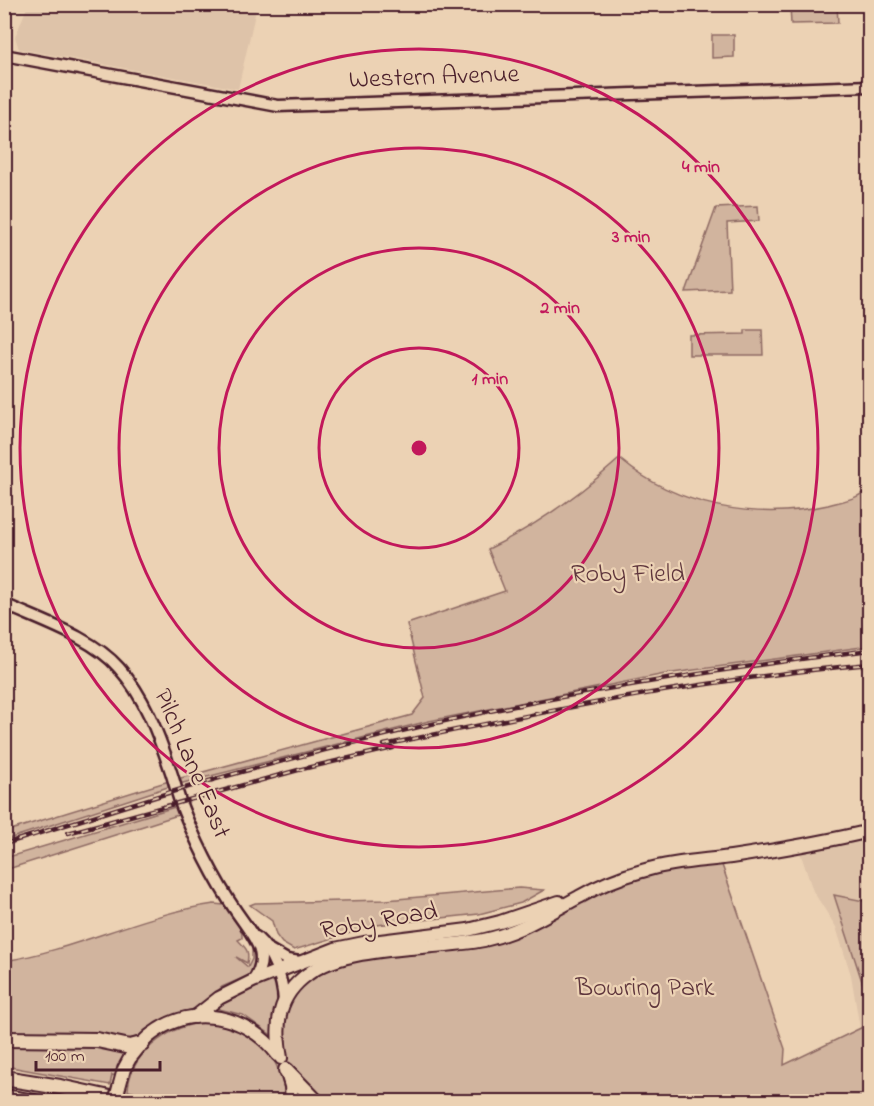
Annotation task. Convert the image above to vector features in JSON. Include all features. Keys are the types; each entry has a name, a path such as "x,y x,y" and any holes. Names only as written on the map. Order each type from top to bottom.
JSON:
{"highway":[{"path":"4,1039 97,1040 130,1047 141,1044"},
{"path":"283,1064 317,1101"},
{"path":"4,1078 128,1101"},
{"path":"4,1097 34,1101"}],"main road":[{"name":"Roby Road","path":"292,1101 291,1086 283,1064 277,1035 278,1018 284,1002 298,982 307,974 332,962 388,950 483,940 510,933 536,922 580,896 653,867 816,843 870,831"},
{"name":"Roby Road","path":"195,1017 219,998 253,981 335,949 364,943 468,930 580,896"},
{"path":"115,1101 122,1075 130,1058 141,1044 151,1034 165,1026 195,1017 213,1016 243,1024 269,1043 283,1064"}],"street":[{"name":"Western Avenue","path":"4,55 278,106 870,86"},
{"name":"Pilch Lane East","path":"4,604 90,644 114,662 133,685 156,731 184,812 196,839 218,882 250,930 268,949 277,970 284,1002"},
{"name":"Pilch Lane East","path":"250,930 263,961 253,981"},
{"path":"268,949 287,960 300,962"}],"shaded area":[{"path":"28,4 257,5 238,89 19,49 15,37"},
{"path":"869,837 870,1024 860,1029 851,975 836,927 813,891 800,852"}],"green space":[{"path":"790,5 837,5 838,23 791,24"},
{"path":"712,35 734,35 734,57 712,58"},
{"path":"758,206 759,221 727,223 730,290 686,292 716,208"},
{"path":"745,330 762,330 763,355 689,355 689,335 745,334"},
{"name":"Roby Field","path":"618,460 667,489 692,499 746,510 801,510 828,505 856,497 869,487 869,646 665,674 429,721 171,786 5,840 4,832 169,781 177,782 181,778 412,715 425,698 407,624 505,591 488,549 556,509"},
{"path":"175,807 178,815 5,870 5,858"},
{"name":"Bowring Park","path":"683,863 722,865 785,1049 784,1065 869,1024 869,1101 317,1101 286,1070 281,1058 284,1002 298,982 332,962 483,940 580,896"},
{"path":"519,888 544,890 521,903 479,914 376,925 294,950 282,943 276,935 272,921 250,905 255,903 386,900"},
{"path":"834,895 869,902 869,1003"},
{"path":"214,904 224,905 239,925 242,938 238,940 247,952 247,963 236,957 248,967 252,959 252,947 256,945 261,956 252,974 222,987 199,1008 164,1019 142,1035 130,1039 105,1034 5,1034 4,961 57,949 161,916"},
{"path":"275,974 282,989 273,1036 243,1015 215,1008 222,1000"},
{"path":"201,1023 236,1028 250,1034 261,1043 277,1067 286,1101 170,1101 128,1091 135,1065 152,1045 176,1030"},
{"path":"5,1044 102,1044 129,1049 116,1076 112,1075 110,1085 5,1066"}],"railway":[{"path":"4,844 228,776 445,721 634,684 870,650"},
{"path":"384,745 626,697 748,678 870,664"},
{"path":"68,833 302,769 393,748"}]}
